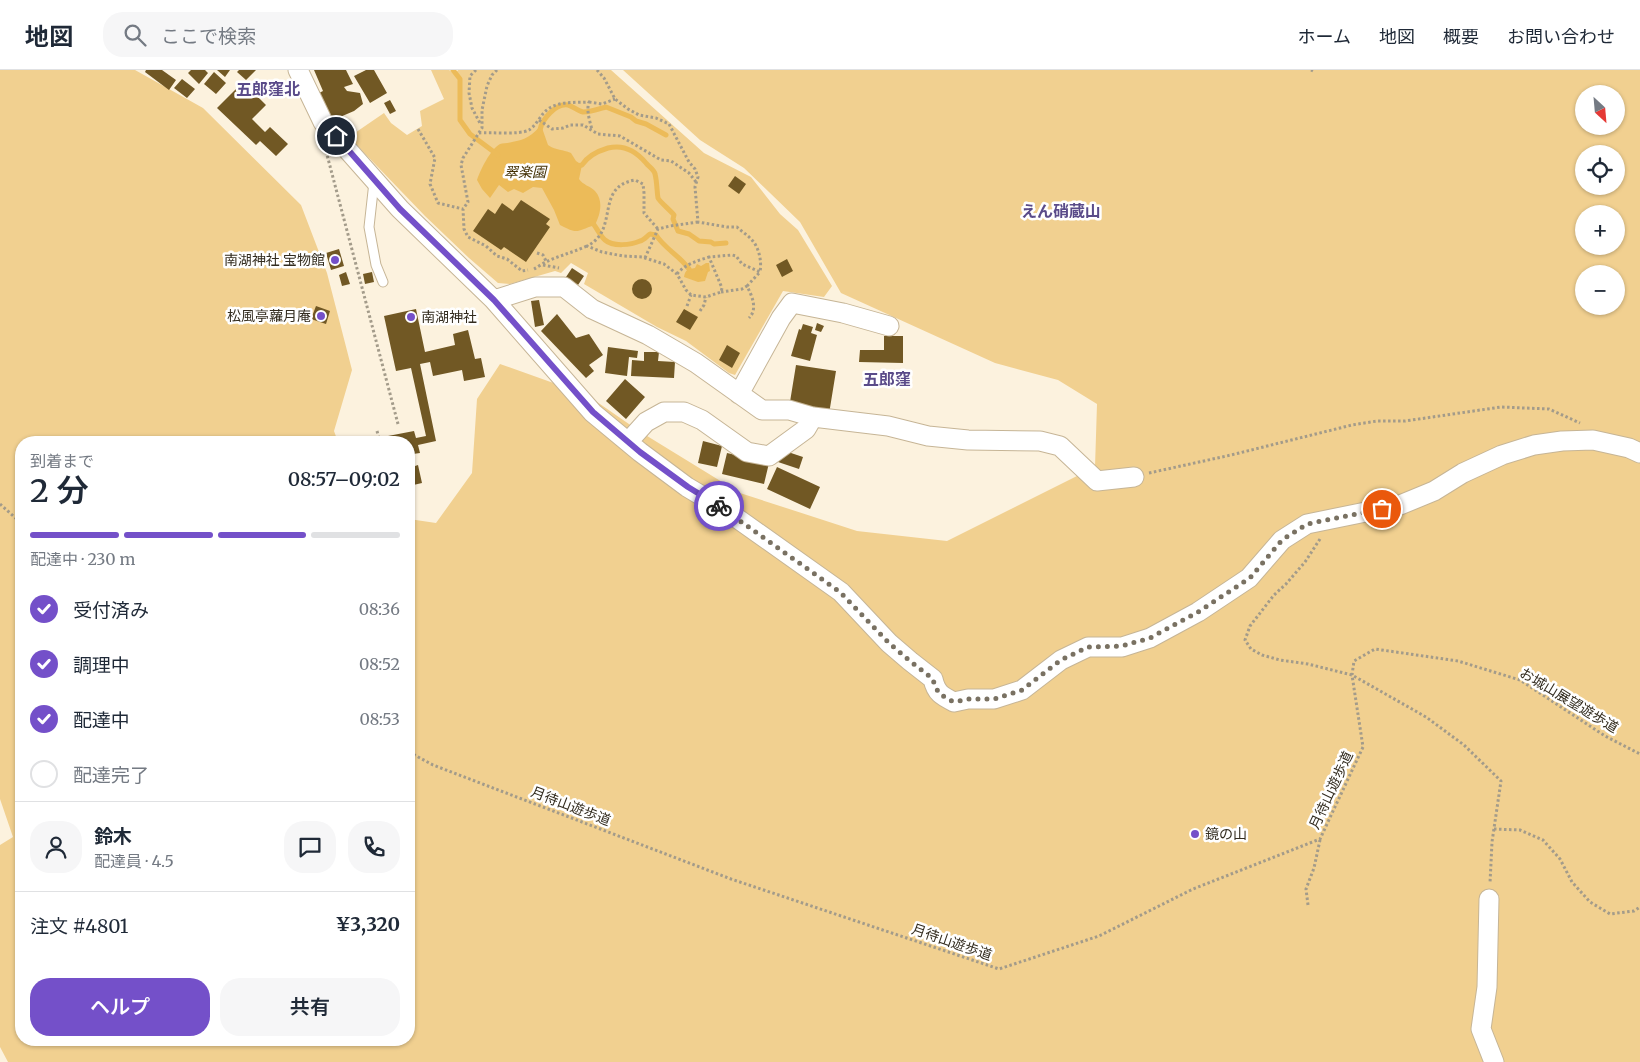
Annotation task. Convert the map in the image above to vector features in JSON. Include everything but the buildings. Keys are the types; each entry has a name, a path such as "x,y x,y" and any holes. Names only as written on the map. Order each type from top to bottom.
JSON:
{"street":[{"path":"298,70 323,122 400,209 494,300 593,412 628,442 688,487 724,510 840,592 889,643 933,679 935,688 942,696 954,702 968,699 994,699 1022,690 1061,660 1088,647 1122,646 1150,638 1198,612 1250,578 1282,540 1307,524 1400,505 1434,491 1502,455 1534,445 1562,441 1593,440 1629,448 1640,453"},
{"path":"494,300 535,287 564,287 592,309 648,335 696,362 762,410 788,410 813,417 888,426 944,438 986,441 1040,441 1060,446 1097,480 1134,477"},
{"path":"739,394 781,318 792,303 843,312 889,326"},
{"path":"628,442 646,422 664,412 684,412 702,420 747,452 769,456 806,428 813,417"},
{"path":"1490,899 1488,987 1481,1028 1494,1062"}],"lane":[{"path":"374,180 369,227 376,265 383,282"}],"path":[{"path":"476,70 470,76 469,93 472,108 482,128"},
{"path":"496,70 487,86 482,110 482,128 463,158 461,166 468,202 463,209 464,229 468,237 486,246 497,256 507,259 522,270 532,270 543,265 546,261 569,254 596,242 603,231 613,192 625,182 635,180 643,184 644,213 658,230"},
{"path":"597,70 616,99 628,109 639,115 656,118 669,124 689,162 695,169 698,178 695,187 698,222"},
{"path":"479,133 509,133 529,130 550,108 561,103 602,104 616,99"},
{"path":"588,104 588,115 592,130"},
{"path":"539,120 552,129 570,125 583,125 598,134 620,136 661,160 671,161 689,173 696,183"},
{"path":"418,128 434,158 430,184 438,203 463,209"},
{"path":"336,189 398,424"},
{"path":"587,246 602,252 645,258 664,264 677,274 691,295 706,297 721,292 742,289 747,286 760,272 762,262 751,238 737,227 698,222 680,224 658,230 645,258"},
{"path":"537,253 543,255 546,261"},
{"path":"677,274 689,264 709,258 732,255 736,256 742,264 760,272"},
{"path":"709,258 722,288 721,292"},
{"path":"543,265 559,268"},
{"path":"747,286 754,300 752,315 749,318"},
{"path":"687,306 691,295"},
{"path":"700,311 706,297"},
{"path":"1134,477 1352,425 1377,421 1405,421 1501,406 1549,409 1582,424"},
{"path":"377,431 378,436"},
{"path":"0,504 15,518"},
{"path":"1333,519 1305,562 1274,595 1250,626 1245,640 1251,649 1262,655 1352,675 1426,717 1464,745 1501,781 1492,842 1490,899"},
{"name":"お城山展望遊歩道","path":"1352,675 1354,661 1375,648 1458,661 1520,680 1605,736 1640,754"},
{"name":"月待山遊歩道","path":"415,755 433,765 731,879 999,969 1099,936 1193,889 1320,839 1364,747 1352,675"},
{"path":"1494,829 1520,830 1543,840 1560,859 1572,882 1590,902 1610,914 1634,911 1640,907"},
{"path":"1308,905 1306,889 1314,868 1320,839"}],"green space":[{"path":"0,70 135,70 203,108 301,205 327,273 352,370 334,431 336,436 15,436 15,1046 415,1046 415,520 436,523 472,473 477,399 500,364 587,395 639,431 740,493 857,531 947,541 1095,467 1097,404 1058,380 995,363 841,293 800,222 744,168 700,140 623,70 1640,70 1640,1062 8,1062 0,1047 0,845 13,837 0,799"},
{"name":"翠楽園","path":"431,70 449,70 455,74 458,70 611,70 704,153 751,177 780,214 798,230 832,286 824,297 783,291 735,375 729,373 686,341 657,327 584,284 588,273 571,263 561,273 555,271 510,284 498,283 425,216 349,137 384,113 391,123 407,135 422,126 420,111 444,99"}],"shaded area":[{"path":"541,125 548,145 571,153 576,161 582,165 579,179 595,191 600,199 600,212 595,225 574,231 560,225 542,188 533,187 523,193 514,189 508,192 499,185 490,198 477,180 486,160 496,147 500,144 525,138"},
{"path":"709,263 710,271 705,281 698,282 684,277 689,269 695,268 697,264 701,266"}],"waterway":[{"path":"453,70 460,79 460,120 470,134 498,155"},
{"path":"540,130 544,121 554,109 568,105 583,112 606,107 631,117 666,135"},
{"path":"577,166 582,165 593,155 608,148 619,147 629,150 638,155 654,171 658,198 674,215 673,219 678,231 689,234 699,241 714,244 726,243"},
{"path":"591,221 603,238 613,244 632,244 650,234 656,235 689,269"}],"way so far":[{"path":"719,506 840,592 889,643 933,679 935,688 942,696 954,702 968,699 994,699 1022,690 1061,660 1088,647 1122,646 1150,638 1198,612 1250,578 1282,540 1307,524 1382,509"}],"place":[{"name":"南湖神社 宝物館","path":"335,260"},
{"name":"松風亭蘿月庵","path":"321,316"},
{"name":"南湖神社","path":"411,317"},
{"name":"鏡の山","path":"1195,834"}],"district":[{"name":"五郎窪北","path":"268,89"},
{"name":"えん硝蔵山","path":"1061,211"},
{"name":"五郎窪","path":"887,379"}],"route":[{"path":"336,136 400,209 494,300 593,412 640,452 688,487 719,506"}]}
